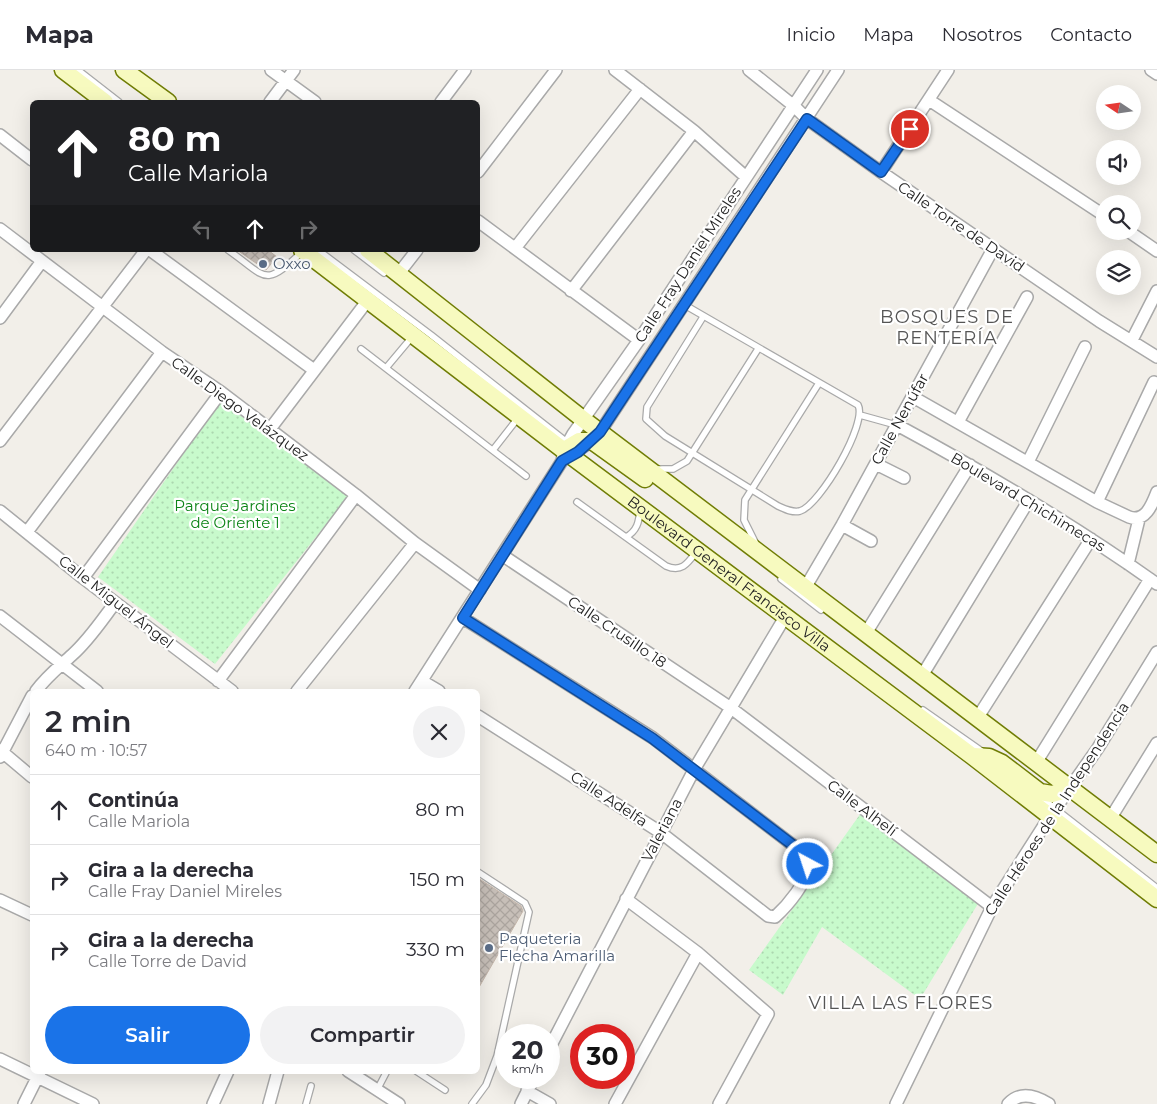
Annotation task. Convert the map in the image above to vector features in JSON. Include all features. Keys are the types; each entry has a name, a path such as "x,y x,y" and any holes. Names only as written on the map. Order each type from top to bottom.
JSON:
{"main road":[{"path":"63,70 102,100"},
{"path":"121,72 165,100"},
{"name":"Boulevard General Francisco Villa","path":"306,252 697,551 972,756 1052,813 1157,899"},
{"path":"370,252 393,274 582,422 596,436 690,511 707,517"},
{"path":"569,452 582,440 596,436 650,469 707,517 922,674 1037,762 1067,791 1110,819 1157,854"},
{"path":"972,756 989,756 1010,768 1040,792 1052,794 1067,791"}],"street":[{"path":"271,70 312,100"},
{"path":"271,100 294,70"},
{"path":"442,100 465,70"},
{"path":"480,169 556,70"},
{"path":"615,70 694,131 746,177"},
{"name":"Calle Torre de David","path":"749,70 794,106 807,119 881,172 1099,322 1132,340 1157,357"},
{"name":"Calle Fray Daniel Mireles","path":"416,689 569,452 582,422 639,340 817,70"},
{"name":"Calle Fray Daniel Mireles","path":"596,436 838,70"},
{"path":"881,172 948,70"},
{"path":"1151,70 1157,74"},
{"path":"516,247 640,89"},
{"path":"929,100 1096,210"},
{"path":"571,291 694,131"},
{"path":"0,136 30,158"},
{"path":"480,222 516,247 571,291 639,340"},
{"name":"Calle Diego Velázquez","path":"0,229 30,252"},
{"path":"1141,240 1157,251"},
{"name":"Calle Nenúfar","path":"805,588 876,464 993,249"},
{"name":"Calle Diego Velázquez","path":"30,252 162,352 221,392 356,495 415,543 480,590"},
{"path":"0,441 144,252"},
{"path":"153,252 314,370"},
{"path":"393,274 416,252"},
{"path":"0,318 42,261"},
{"path":"1132,340 1157,291"},
{"path":"958,422 1027,297"},
{"path":"270,429 368,300"},
{"path":"1028,462 1085,348"},
{"path":"26,532 162,352"},
{"path":"1097,502 1154,382"},
{"path":"83,578 221,392"},
{"path":"913,397 1097,502 1129,517 1139,519"},
{"name":"Boulevard Chichimecas","path":"896,426 970,465 1029,500 1154,582"},
{"path":"876,464 904,478"},
{"path":"866,633 970,465"},
{"path":"1128,564 1139,519 1151,506 1157,492"},
{"path":"218,681 356,495"},
{"path":"922,674 1029,500"},
{"name":"Calle Miguel Ángel","path":"0,511 115,603 229,689"},
{"path":"842,525 871,541"},
{"path":"978,717 1091,539"},
{"path":"299,689 415,543"},
{"name":"Calle Crusillo 18","path":"502,555 732,708"},
{"path":"1037,762 1154,582"},
{"path":"38,689 59,664 72,655 115,603"},
{"path":"0,616 59,664 94,689"},
{"name":"Valeriana","path":"560,1028 660,832 695,768 785,617"},
{"path":"463,618 644,733 695,768"},
{"name":"Calle Héroes de la Independencia","path":"896,1104 992,907 1052,813 1098,748 1157,652"},
{"path":"422,681 436,689"},
{"path":"30,700 1,753 30,775"},
{"name":"Calle Alhelí","path":"732,708 992,907"},
{"name":"Calle Adelfa","path":"480,717 660,832 759,907 768,916 775,917 783,910 799,887 808,868 807,860 798,849 695,768"},
{"path":"1110,819 1157,743"},
{"path":"626,899 698,953 768,1014 719,1104"},
{"path":"0,900 30,914"},
{"path":"616,1104 698,953"},
{"path":"0,1058 30,1070"},
{"path":"24,1104 39,1074 93,1104"},
{"path":"213,1104 227,1074"},
{"path":"269,1104 277,1074"},
{"path":"353,1074 399,1104"},
{"path":"521,1104 527,1091 550,1104"},
{"path":"1008,1104 1016,1098 1023,1096 1038,1098 1049,1104"}],"lane":[{"path":"78,70 117,100"},
{"path":"121,72 155,100"},
{"path":"231,252 260,274 271,276 280,273 301,252"},
{"path":"321,252 431,335 569,452 910,700"},
{"path":"357,252 393,274"},
{"path":"683,304 858,405 860,415 839,463 818,498 803,510 792,511 778,506 650,425 645,412 646,407 703,317"},
{"path":"438,315 582,422"},
{"path":"386,368 414,335"},
{"path":"361,349 526,476"},
{"path":"650,469 679,467 693,453 758,349"},
{"path":"762,556 744,520 745,500 818,383"},
{"path":"860,415 896,426"},
{"path":"493,450 520,416"},
{"path":"577,502 674,570 680,570 685,566 697,551"},
{"path":"626,537 633,534 637,527 640,508"},
{"path":"707,517 824,612"},
{"path":"832,617 1067,791 1157,862"},
{"path":"918,706 989,756 1052,813 1157,888"},
{"path":"472,1104 486,1086 497,1056 529,912 525,903 480,873"},
{"path":"377,1090 385,1074"},
{"path":"421,1074 445,1090"},
{"path":"306,1104 311,1086"}],"green space":[{"name":"Parque Jardines de Oriente 1","path":"220,401 350,494 215,664 98,577"},
{"path":"861,813 979,902 920,999 822,927 783,995 749,970"}],"building":[{"name":"Oxxo","path":"240,252 271,252 277,257 266,270"},
{"name":"Paqueteria Flecha Amarilla","path":"480,879 521,906 523,911 480,986"}],"place":[{"name":"Oxxo","path":"263,264"},
{"name":"Paqueteria Flecha Amarilla","path":"489,948"}],"district":[{"name":"BOSQUES DE RENTERÍA","path":"947,327"},
{"name":"VILLA LAS FLORES","path":"901,1003"}],"route":[{"path":"808,864 798,849 667,748 560,678 463,618 562,461 578,452 600,432 807,119 881,172 910,129"}]}
